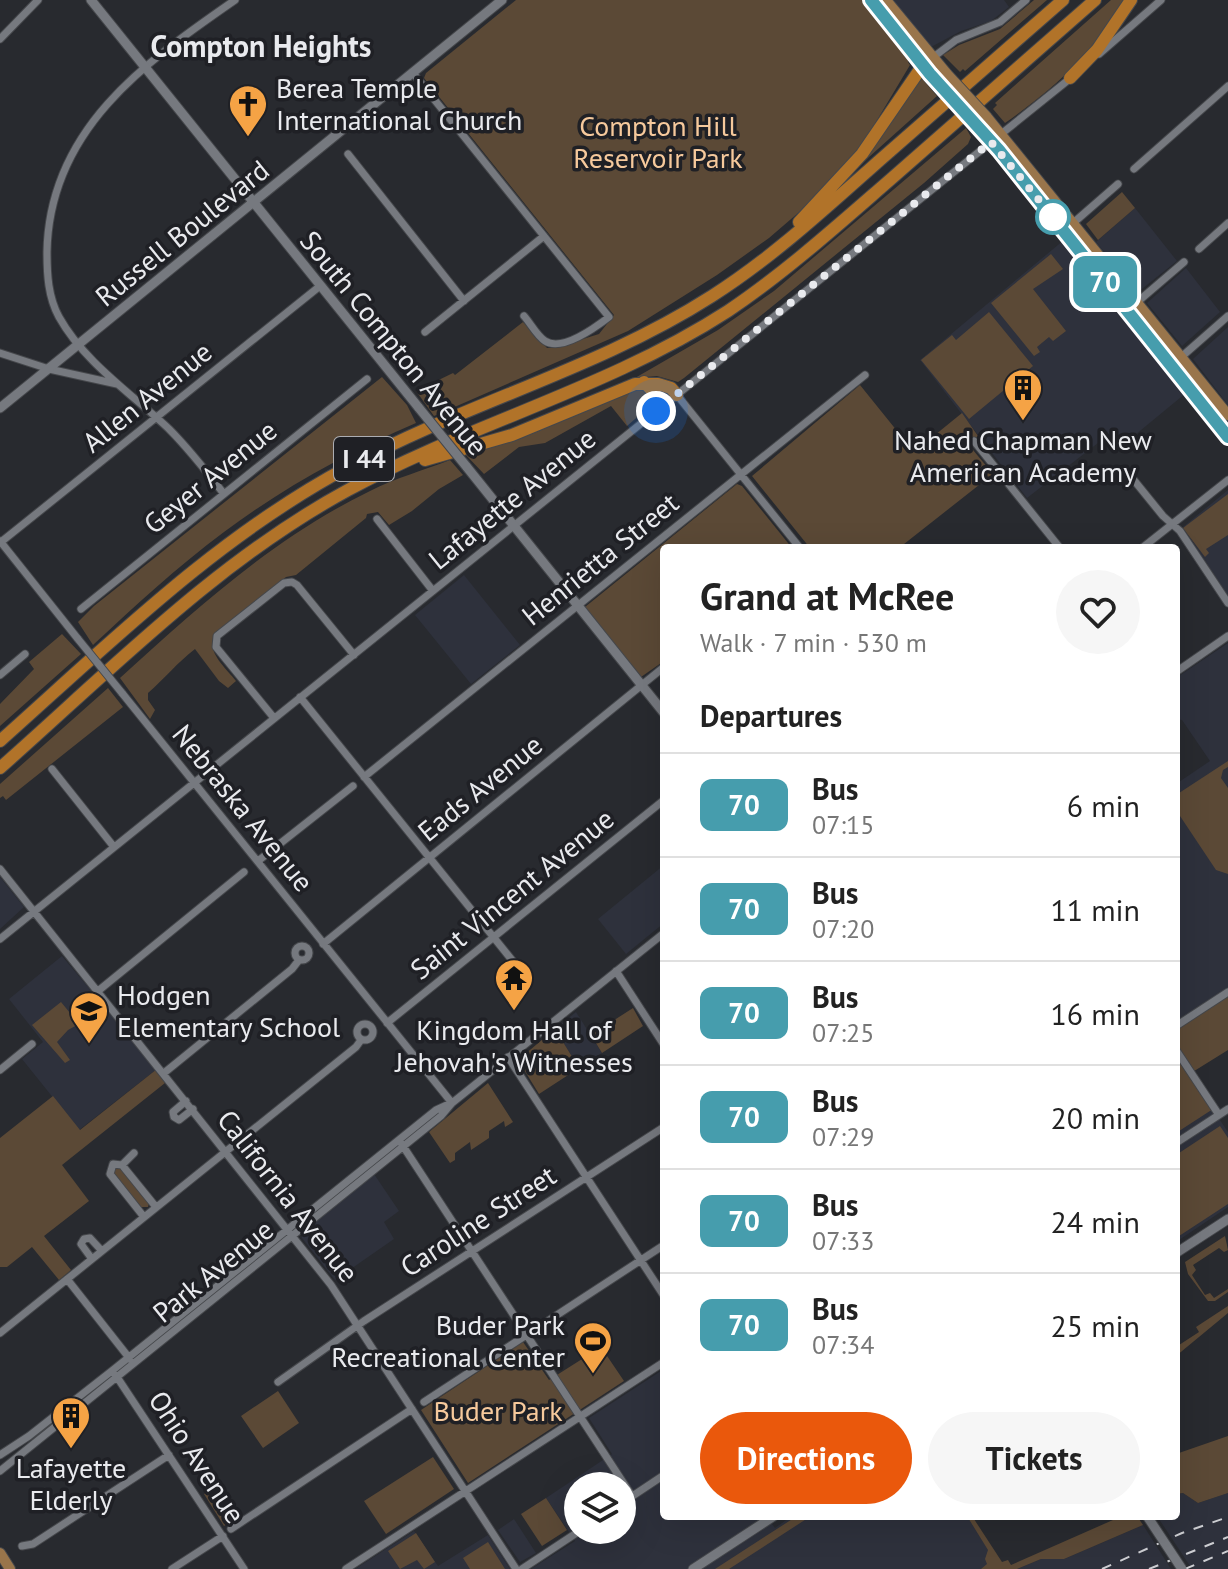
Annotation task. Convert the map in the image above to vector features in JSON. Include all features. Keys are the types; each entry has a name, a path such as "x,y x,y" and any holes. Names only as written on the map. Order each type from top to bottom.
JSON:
{"highway":[{"name":"I 44","path":"0,741 195,569 287,502 387,447 582,365 649,333 714,295 775,251 1063,0"},
{"name":"I 44","path":"0,768 226,570 318,507 398,465 632,365 728,310 818,242 1095,0"},
{"path":"1070,78 1097,50 1131,0"},
{"path":"775,251 862,154 927,61"},
{"path":"398,465 498,440 644,382 668,387 677,395"},
{"path":"644,382 655,394 654,412"}],"main road":[{"name":"South Compton Avenue","path":"91,0 660,708"},
{"name":"Russell Boulevard","path":"0,408 502,0"},
{"path":"871,0 927,61 947,74 1001,134 1128,310 1228,437"},
{"path":"886,0 927,61 937,82 1138,302 1228,415"},
{"path":"1180,1250 1228,1219"},
{"path":"693,1569 768,1520"},
{"path":"1150,1520 1182,1569"},
{"path":"0,1553 10,1569"}],"street":[{"path":"0,39 38,0"},
{"path":"224,494 192,453 117,384 79,345 58,316 47,276 48,225 75,144 95,117 145,67 235,0"},
{"path":"927,61 956,40 1000,22 1026,0"},
{"name":"Lafayette Avenue","path":"0,939 1001,134 1161,0"},
{"path":"413,73 609,317 588,333 555,343 543,340 524,316"},
{"path":"1134,169 1228,86"},
{"path":"348,154 464,301"},
{"path":"1069,227 1118,184"},
{"path":"1199,249 1228,223"},
{"path":"425,332 544,236"},
{"path":"1128,310 1184,262"},
{"name":"Allen Avenue","path":"0,542 320,286"},
{"path":"1171,366 1228,316"},
{"path":"0,353 49,369 117,384"},
{"name":"Henrietta Street","path":"364,777 865,375"},
{"name":"Geyer Avenue","path":"81,609 367,379"},
{"path":"677,395 797,544"},
{"path":"974,441 1057,544"},
{"path":"1133,479 1180,531 1228,603"},
{"path":"1147,544 1228,480"},
{"path":"377,519 433,591"},
{"name":"Nebraska Avenue","path":"0,542 452,1103"},
{"path":"274,718 215,642 217,636 284,583 297,585 354,655"},
{"path":"1180,669 1228,636"},
{"path":"0,675 25,654"},
{"name":"Eads Avenue","path":"323,944 660,670"},
{"path":"300,697 524,975"},
{"path":"52,769 114,847"},
{"path":"258,861 353,786"},
{"name":"Saint Vincent Avenue","path":"387,1023 660,803"},
{"name":"California Avenue","path":"0,869 331,1285 516,1569"},
{"path":"98,991 244,872"},
{"name":"Park Avenue","path":"0,1471 290,1232 401,1143 441,1116 452,1103 508,1057 660,936"},
{"path":"164,1073 292,969 299,960"},
{"path":"616,971 660,1039"},
{"path":"1180,1023 1228,992"},
{"path":"0,1333 361,1040"},
{"path":"0,1070 32,1044"},
{"path":"1180,1056 1219,1115"},
{"path":"508,1057 660,1290"},
{"path":"186,1101 173,1112 174,1117 179,1120 193,1109"},
{"path":"1180,1140 1228,1109"},
{"name":"Caroline Street","path":"278,1382 357,1325 660,1130"},
{"path":"401,1143 616,1472"},
{"path":"122,1165 134,1153"},
{"path":"144,1217 110,1174 113,1164 122,1165 156,1207"},
{"path":"92,1259 81,1244 84,1239 90,1238 102,1251"},
{"path":"424,1402 660,1248"},
{"path":"67,1279 131,1361"},
{"path":"346,1569 660,1365"},
{"name":"Park Avenue","path":"0,1455 115,1374"},
{"name":"Ohio Avenue","path":"115,1374 244,1569"},
{"path":"231,1529 412,1409"},
{"path":"22,1546 33,1544 169,1455"},
{"path":"636,1493 660,1478"},
{"path":"172,1569 223,1536"},
{"path":"522,1569 564,1541"}],"shaded area":[{"path":"894,0 1004,0 1009,7 991,21 961,31 931,47 908,22"},
{"path":"1135,208 1177,261 1138,292 1096,242"},
{"path":"1064,240 1186,393 1118,449 1107,436 1027,498 920,360"},
{"path":"1186,268 1220,312 1182,346 1147,303"},
{"path":"1228,327 1228,405 1193,359"},
{"path":"1228,490 1228,596 1183,527"},
{"path":"464,575 520,645 471,684 415,615"},
{"path":"1228,643 1228,1049 1189,1074 1228,1132 1228,1207 1180,1239 1180,781 1210,761 1180,720 1180,675"},
{"path":"660,868 660,926 626,954 598,919"},
{"path":"0,877 24,907 0,929"},
{"name":"Hodgen Elementary School","path":"62,956 157,1069 79,1130 22,1059 43,1042 9,999"},
{"path":"576,1012 602,1053 579,1068 555,1029"},
{"path":"374,1174 399,1211 384,1222 394,1239 335,1280 302,1238 302,1233"},
{"path":"660,1372 660,1520 769,1520 775,1528 786,1520 972,1520 1003,1569 531,1569 570,1544 636,1544 636,1472 585,1472 612,1454 589,1418"},
{"path":"564,1486 564,1525 546,1498"},
{"path":"1180,1493 1198,1503 1228,1493 1228,1569 1192,1569 1160,1520 1180,1520"},
{"path":"514,1519 536,1553 520,1562 498,1530"},
{"path":"1143,1525 1171,1569 1017,1569 1041,1559 1064,1559"},
{"path":"414,1531 438,1566 488,1535 510,1569 355,1569"}],"green space":[{"name":"Compton Hill Reservoir Park","path":"516,0 862,0 909,59 910,65 861,147 812,201 769,238 628,331 434,416 416,391 453,373 455,375 523,322 547,348 554,348 599,334 614,315 424,78 426,73"},
{"path":"1034,0 1047,0 965,71 960,72 943,55 959,45 1000,29"},
{"path":"1111,0 1127,0 1087,53 1041,96 1005,123 993,109 997,105 995,103"},
{"path":"919,75 937,96 859,166"},
{"path":"966,128 971,137 968,144 684,378 678,382 657,376 635,378 718,330 774,291"},
{"path":"1122,192 1135,208 1098,240 1086,224"},
{"path":"1051,254 1063,269 1033,289 1066,331 1053,341 1049,337 1037,347 1040,352 1034,356 991,303"},
{"path":"989,312 1033,366 969,419 921,360 952,335 956,340"},
{"path":"382,377 407,405 416,423 366,446 269,500 173,573 93,645 78,622 94,606"},
{"path":"860,385 914,452 962,413 978,436 968,444 993,474 904,544 807,544 752,476"},
{"path":"641,388 649,394 650,406 627,426 611,406 545,443 519,447 484,474 464,453"},
{"path":"450,460 463,475 389,525 378,512 367,514 296,575 286,577 215,634 214,653 236,681 228,688 195,649 148,693 148,700 155,710 150,719 120,678 178,626 269,552 335,509 380,486"},
{"path":"737,484 742,486 789,544 663,544"},
{"path":"1228,494 1228,535 1206,549 1209,553 1205,557 1183,528"},
{"path":"660,546 660,664 641,677 585,607"},
{"path":"62,634 81,654 0,726 0,704 34,669 29,662"},
{"path":"108,688 123,707 6,800 3,796 0,798 0,784"},
{"path":"1228,761 1221,778 1228,788 1228,874 1216,870 1180,816 1180,792"},
{"path":"1228,992 1228,1050 1191,1073 1180,1056 1180,1023"},
{"path":"61,1002 79,1024 57,1042 70,1060 65,1063 32,1025"},
{"path":"633,1008 643,1026 602,1053 591,1035"},
{"path":"555,1029 579,1068 539,1094 518,1060"},
{"path":"1180,1060 1213,1109 1180,1130"},
{"path":"157,1069 165,1083 62,1165 89,1201 44,1236 71,1270 59,1280 32,1247 7,1267 0,1267 0,1138 53,1096 80,1130"},
{"path":"488,1083 513,1122 505,1127 504,1121 489,1131 489,1138 471,1150 470,1142 455,1153 455,1160 450,1163 429,1132"},
{"path":"1220,1126 1228,1138 1228,1204 1180,1235 1180,1152"},
{"path":"119,1167 149,1203 148,1207 141,1207 114,1174 114,1169"},
{"path":"1225,1236 1228,1250 1224,1252 1219,1248 1193,1265 1196,1270 1192,1275 1205,1295 1210,1293 1214,1298 1228,1289 1215,1301 1208,1301 1188,1274 1185,1262"},
{"path":"1228,1306 1228,1313 1180,1353 1180,1344 1199,1332 1196,1327"},
{"name":"Buder Park","path":"523,1342 549,1380 601,1347 624,1381 468,1483 421,1410"},
{"path":"278,1391 299,1423 263,1448 241,1416"},
{"path":"1228,1436 1228,1493 1198,1503 1180,1493 1180,1453"},
{"path":"433,1457 454,1489 386,1534 364,1501"},
{"path":"220,1484 240,1516 224,1526 204,1494"},
{"path":"546,1498 564,1525 564,1532 542,1546 521,1514"},
{"path":"791,1520 805,1520 729,1569 715,1569"},
{"path":"969,1520 975,1520 1002,1562 1008,1560 1011,1565 1113,1520 1140,1520 1143,1525 1064,1559 1041,1559 1017,1569 981,1569 987,1564 988,1550"},
{"path":"416,1533 435,1562 424,1569 417,1560 400,1569 388,1551"},
{"path":"488,1542 505,1569 470,1569 463,1558"}],"railway":[{"path":"1102,1569 1182,1533 1228,1517"},
{"path":"1149,1569 1228,1537"},
{"path":"1185,1569 1228,1551"}],"bus line":[{"name":"70","path":"871,0 930,74 999,150 1228,437"}],"place":[{"name":"Berea Temple International Church","path":"248,138"},
{"name":"Nahed Chapman New American Academy","path":"1023,422"},
{"name":"Kingdom Hall of Jehovah's Witnesses","path":"514,1012"},
{"name":"Hodgen Elementary School","path":"89,1045"},
{"name":"Buder Park Recreational Center","path":"593,1375"},
{"name":"Lafayette Elderly","path":"71,1450"}],"district":[{"name":"Compton Heights","path":"261,47"}],"route":[{"path":"656,411 991,142 1058,223 1053,217"}]}
